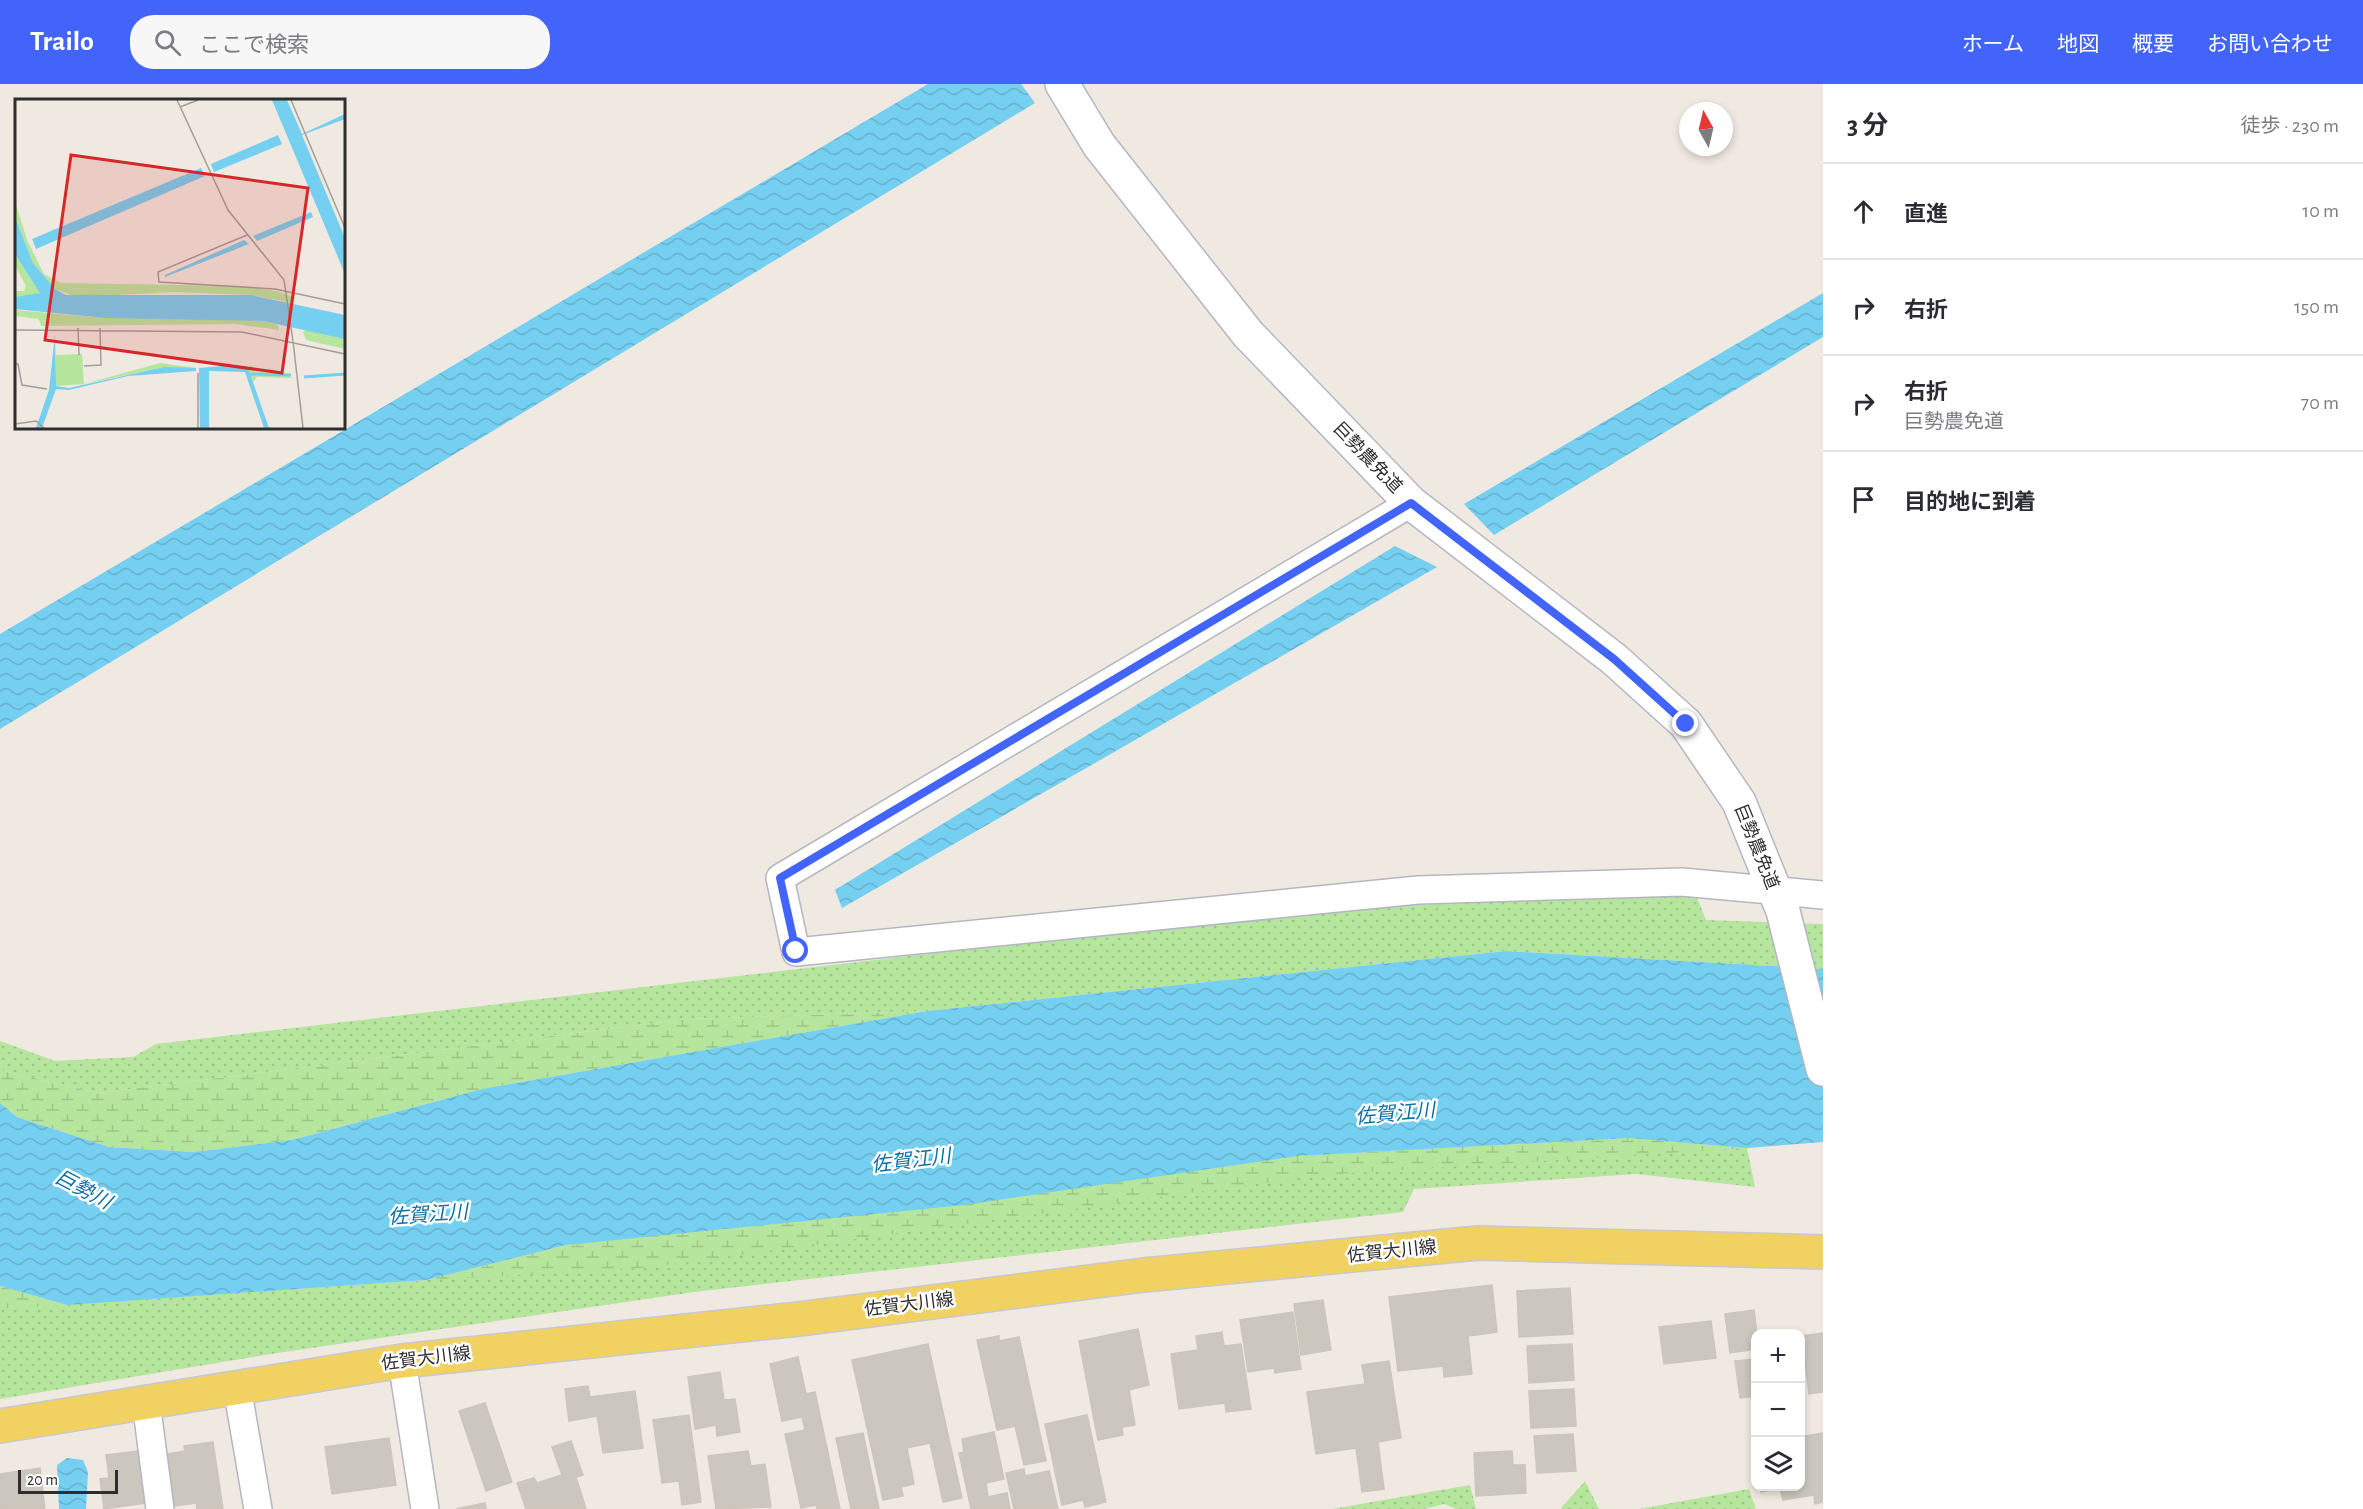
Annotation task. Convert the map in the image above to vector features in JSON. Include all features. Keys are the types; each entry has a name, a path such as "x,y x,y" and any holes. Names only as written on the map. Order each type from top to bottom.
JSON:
{"main road":[{"name":"佐賀大川線","path":"0,1426 402,1361 799,1319 1144,1275 1478,1243 1823,1252"}],"street":[{"name":"巨勢農免道","path":"1062,84 1099,145 1248,334 1411,503 1614,659 1686,724 1739,802 1778,901 1823,1069"},
{"path":"1411,503 780,878 796,951 1418,890 1682,882 1778,901 1823,895"},
{"path":"402,1361 425,1509"},
{"path":"237,1387 258,1509"},
{"path":"146,1402 160,1509"}],"green space":[{"path":"1696,895 1706,920 1823,924 1823,969 1506,951 927,1011 687,1019 98,1093 0,1070 0,1041 55,1061 133,1057 156,1044 1414,897"},
{"path":"927,1011 482,1089 292,1140 194,1152 109,1147 17,1117 0,1103 0,1070 98,1093 687,1019"},
{"path":"1629,1138 1747,1148 1755,1187 1636,1174 1414,1189 1403,1212 694,1292 277,1353 0,1399 0,1309 426,1280 566,1245 964,1205 1298,1156"},
{"path":"1629,1138 1747,1148 1322,1175 644,1268 426,1280 566,1245 1298,1156"},
{"path":"0,1286 67,1305 0,1309"},
{"path":"1585,1481 1599,1509 1562,1509 1561,1508"},
{"path":"1470,1485 1476,1509 1456,1509 1444,1504 1424,1509 1332,1509"},
{"path":"1749,1489 1756,1509 1639,1509"}],"water":[{"path":"928,84 1021,84 1035,103 0,729 0,634"},
{"path":"1823,293 1823,337 1494,535 1464,504"},
{"path":"1395,546 1437,567 842,908 835,890"},
{"path":"1506,951 1823,969 1823,1142 1747,1148 1629,1138 1298,1156 964,1205 566,1245 426,1280 67,1305 0,1286 0,1103 17,1117 109,1147 194,1152 292,1140 482,1089 927,1011"},
{"path":"67,1458 83,1460 88,1472 86,1509 59,1509 57,1465"}],"building":[{"path":"1492,1285 1497,1332 1468,1336 1472,1374 1444,1377 1443,1366 1398,1371 1389,1297"},
{"path":"1570,1288 1573,1334 1519,1337 1517,1291"},
{"path":"1323,1300 1331,1350 1301,1355 1294,1304"},
{"path":"1754,1310 1756,1329 1751,1329 1751,1350 1730,1353 1725,1314"},
{"path":"1293,1312 1301,1369 1275,1373 1274,1368 1248,1372 1240,1320"},
{"path":"1711,1321 1716,1358 1664,1364 1659,1327"},
{"path":"1138,1329 1149,1385 1129,1390 1135,1425 1122,1427 1123,1435 1098,1440 1079,1341"},
{"path":"1222,1332 1224,1346 1241,1344 1251,1409 1226,1412 1225,1403 1179,1409 1171,1354 1198,1350 1196,1336"},
{"path":"1823,1333 1823,1392 1809,1394 1805,1336"},
{"path":"999,1336 999,1341 1019,1337 1046,1461 1024,1465 1015,1426 997,1430 977,1340"},
{"path":"928,1344 962,1498 943,1502 930,1443 907,1448 914,1484 901,1487 903,1496 883,1500 852,1360"},
{"path":"1572,1344 1574,1380 1529,1383 1527,1346"},
{"path":"798,1357 806,1394 815,1392 840,1509 817,1509 816,1505 801,1508 785,1434 805,1430 802,1417 782,1421 770,1364"},
{"path":"1751,1359 1751,1397 1740,1398 1735,1361"},
{"path":"1389,1361 1401,1438 1378,1442 1384,1489 1362,1492 1356,1448 1316,1454 1307,1392 1365,1384 1362,1365"},
{"path":"720,1372 724,1400 735,1399 740,1432 717,1436 716,1425 695,1429 688,1377"},
{"path":"588,1386 590,1397 635,1391 643,1448 603,1453 597,1416 569,1421 565,1389"},
{"path":"1574,1389 1576,1426 1531,1428 1529,1391"},
{"path":"485,1403 512,1482 486,1491 459,1411"},
{"path":"689,1415 701,1502 682,1505 679,1481 662,1483 653,1420"},
{"path":"1087,1415 1106,1502 1085,1507 1083,1500 1062,1505 1045,1424"},
{"path":"994,1432 1004,1479 986,1483 988,1497 1007,1493 1010,1509 971,1509 959,1453 964,1452 962,1439"},
{"path":"863,1433 879,1509 851,1509 836,1438"},
{"path":"1823,1433 1823,1502 1815,1504 1814,1495 1783,1500 1781,1491 1805,1491 1805,1436"},
{"path":"1573,1434 1576,1471 1537,1473 1534,1436"},
{"path":"389,1438 396,1485 332,1494 325,1447"},
{"path":"571,1441 583,1475 576,1477 586,1509 526,1509 517,1483 534,1478 537,1483 562,1475 552,1447"},
{"path":"213,1442 223,1509 197,1509 196,1503 175,1506 167,1454 185,1451 184,1446"},
{"path":"138,1451 145,1503 104,1509 100,1479 109,1478 106,1455"},
{"path":"748,1451 751,1466 765,1464 771,1507 716,1509 708,1456"},
{"path":"1512,1451 1513,1465 1525,1465 1526,1493 1476,1496 1474,1453"},
{"path":"40,1468 45,1509 0,1509 0,1474"},
{"path":"1024,1469 1025,1476 1049,1471 1058,1509 1014,1509 1006,1473"},
{"path":"485,1503 486,1509 456,1509"}],"route":[{"path":"796,951 780,878 1411,503 1614,659 1686,724"}],"water label":[{"name":"佐賀江川","path":"1395,1114"},
{"name":"佐賀江川","path":"911,1161"},
{"name":"巨勢川","path":"83,1190"},
{"name":"佐賀江川","path":"428,1215"}]}
